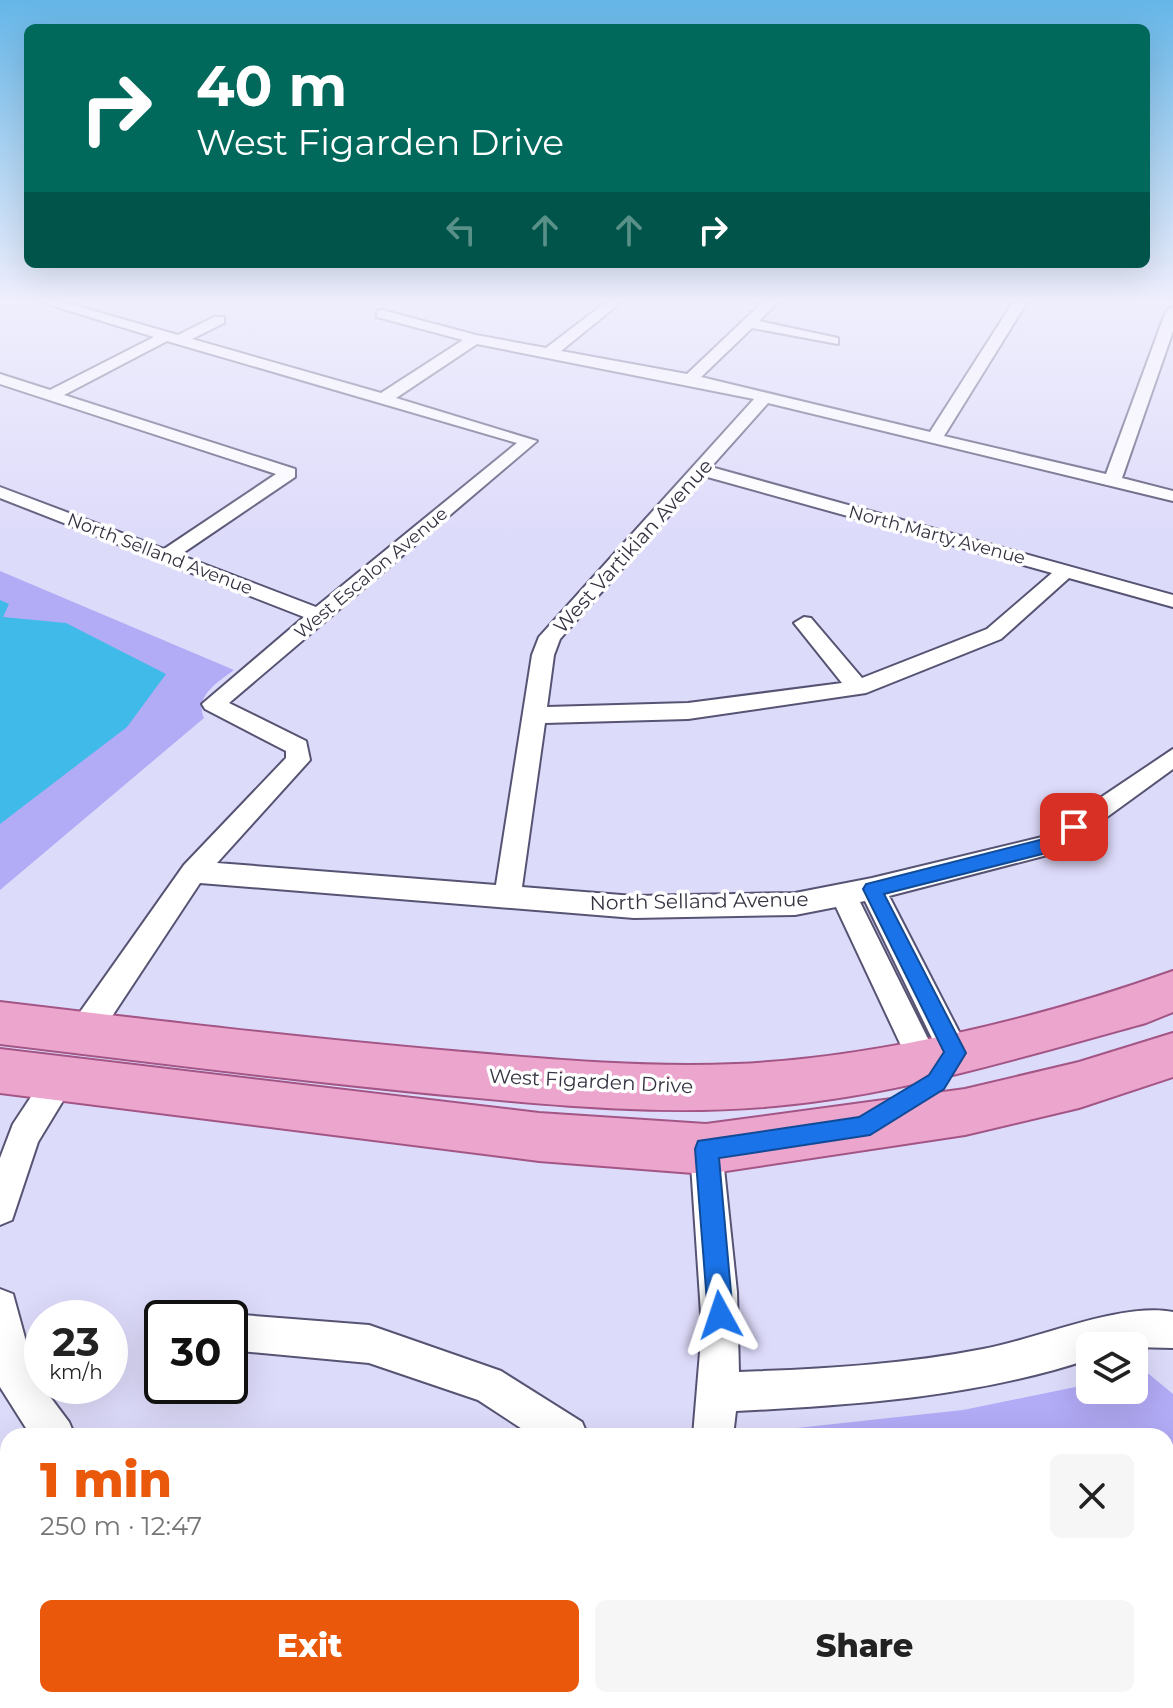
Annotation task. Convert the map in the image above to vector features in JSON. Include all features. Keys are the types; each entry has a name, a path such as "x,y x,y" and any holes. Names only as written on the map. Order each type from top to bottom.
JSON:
{"main road":[{"name":"West Figarden Drive","path":"0,1023 445,1073 563,1082 706,1087 815,1080 939,1056 1146,1003 1173,990"},
{"path":"0,1058 51,1052 84,1032"},
{"path":"59,1081 105,1061 149,1061 174,1041"},
{"path":"0,1071 59,1081 539,1137 706,1149 965,1112 1079,1085 1173,1055"},
{"path":"862,1127 936,1082 939,1056"}],"street":[{"path":"0,379 289,473 166,556"},
{"path":"52,395 87,379"},
{"path":"315,379 383,399 414,379"},
{"path":"690,379 1173,496"},
{"path":"934,438 972,379"},
{"path":"1112,481 1149,379"},
{"name":"West Vartikian Avenue","path":"507,899 543,655 550,637 764,398"},
{"name":"West Escalon Avenue","path":"193,872 298,760 298,747 213,704 529,441 383,399"},
{"name":"North Marty Avenue","path":"701,470 1173,601"},
{"name":"North Selland Avenue","path":"0,492 320,616"},
{"path":"536,715 688,711 858,688 994,634 1066,571"},
{"path":"804,623 858,688"},
{"name":"North Selland Avenue","path":"193,872 634,907 795,904 872,889 1050,845 1173,757"},
{"path":"84,1032 193,872"},
{"path":"872,889 939,1056"},
{"path":"843,894 939,1056"},
{"path":"0,1208 24,1135 59,1081"},
{"path":"706,1149 723,1343 722,1392 715,1428"},
{"path":"0,1307 19,1387 49,1428"},
{"path":"722,1392 880,1385 1027,1360 1127,1330 1160,1326 1173,1330"},
{"path":"248,1334 369,1344 488,1384 556,1428"}],"shaded area":[{"path":"0,571 234,670 205,696 202,703 204,718 0,890"},
{"path":"1148,1373 1173,1394 1173,1428 796,1428 963,1410 1076,1387 1076,1404 1148,1404"}],"water":[{"path":"0,600 9,604 3,617 66,623 166,674 127,727 0,824"}],"route":[{"path":"720,1315 706,1149 862,1127 919,1096 936,1082 955,1053 872,889 1050,845 1074,827"}]}
